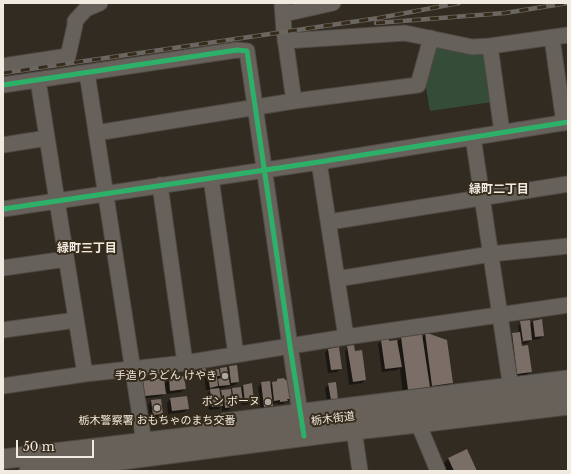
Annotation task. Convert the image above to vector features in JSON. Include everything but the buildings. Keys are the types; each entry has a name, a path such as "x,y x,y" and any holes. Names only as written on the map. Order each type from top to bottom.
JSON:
{"main road":[{"name":"栃木街道","path":"3,459 302,424 568,390"},
{"name":"栃木街道","path":"29,471 129,459 302,424 354,430 418,423 513,398 568,405"}],"street":[{"path":"3,66 68,56 75,25 75,3"},
{"path":"75,21 86,9 100,3"},
{"path":"294,100 285,41 283,8 333,3"},
{"path":"285,41 405,33 472,47 490,46 568,35"},
{"path":"96,133 294,100 418,85 431,38"},
{"path":"3,209 319,162 566,122 552,38"},
{"path":"490,46 502,132"},
{"path":"3,85 237,50 247,51 302,424"},
{"path":"87,73 144,442 129,459"},
{"path":"38,80 85,374"},
{"path":"473,137 513,398 568,378"},
{"path":"3,145 47,138"},
{"path":"319,162 346,337"},
{"path":"211,178 236,355"},
{"path":"329,222 568,184"},
{"path":"160,185 185,362"},
{"path":"337,279 491,254 568,246"},
{"path":"3,268 66,259"},
{"path":"3,386 236,355 568,304"},
{"path":"3,330 76,320"},
{"path":"418,423 438,471"},
{"path":"354,430 360,471"}],"green space":[{"path":"435,42 474,54 484,54 492,102 430,111 425,82"}],"railway":[{"path":"3,73 379,18 459,3"},
{"path":"376,23 505,13 568,3"}],"cycle path":[{"path":"3,85 237,50 247,51 304,436"},
{"path":"3,209 319,162 568,122"}],"place":[{"name":"手造りうどん けやき","path":"225,376"},
{"name":"ボン ボーヌ","path":"268,402"},
{"name":"栃木警察署 おもちゃのまち交番","path":"157,408"}],"district":[{"name":"緑町二丁目","path":"499,190"},
{"name":"緑町三丁目","path":"87,249"}]}
